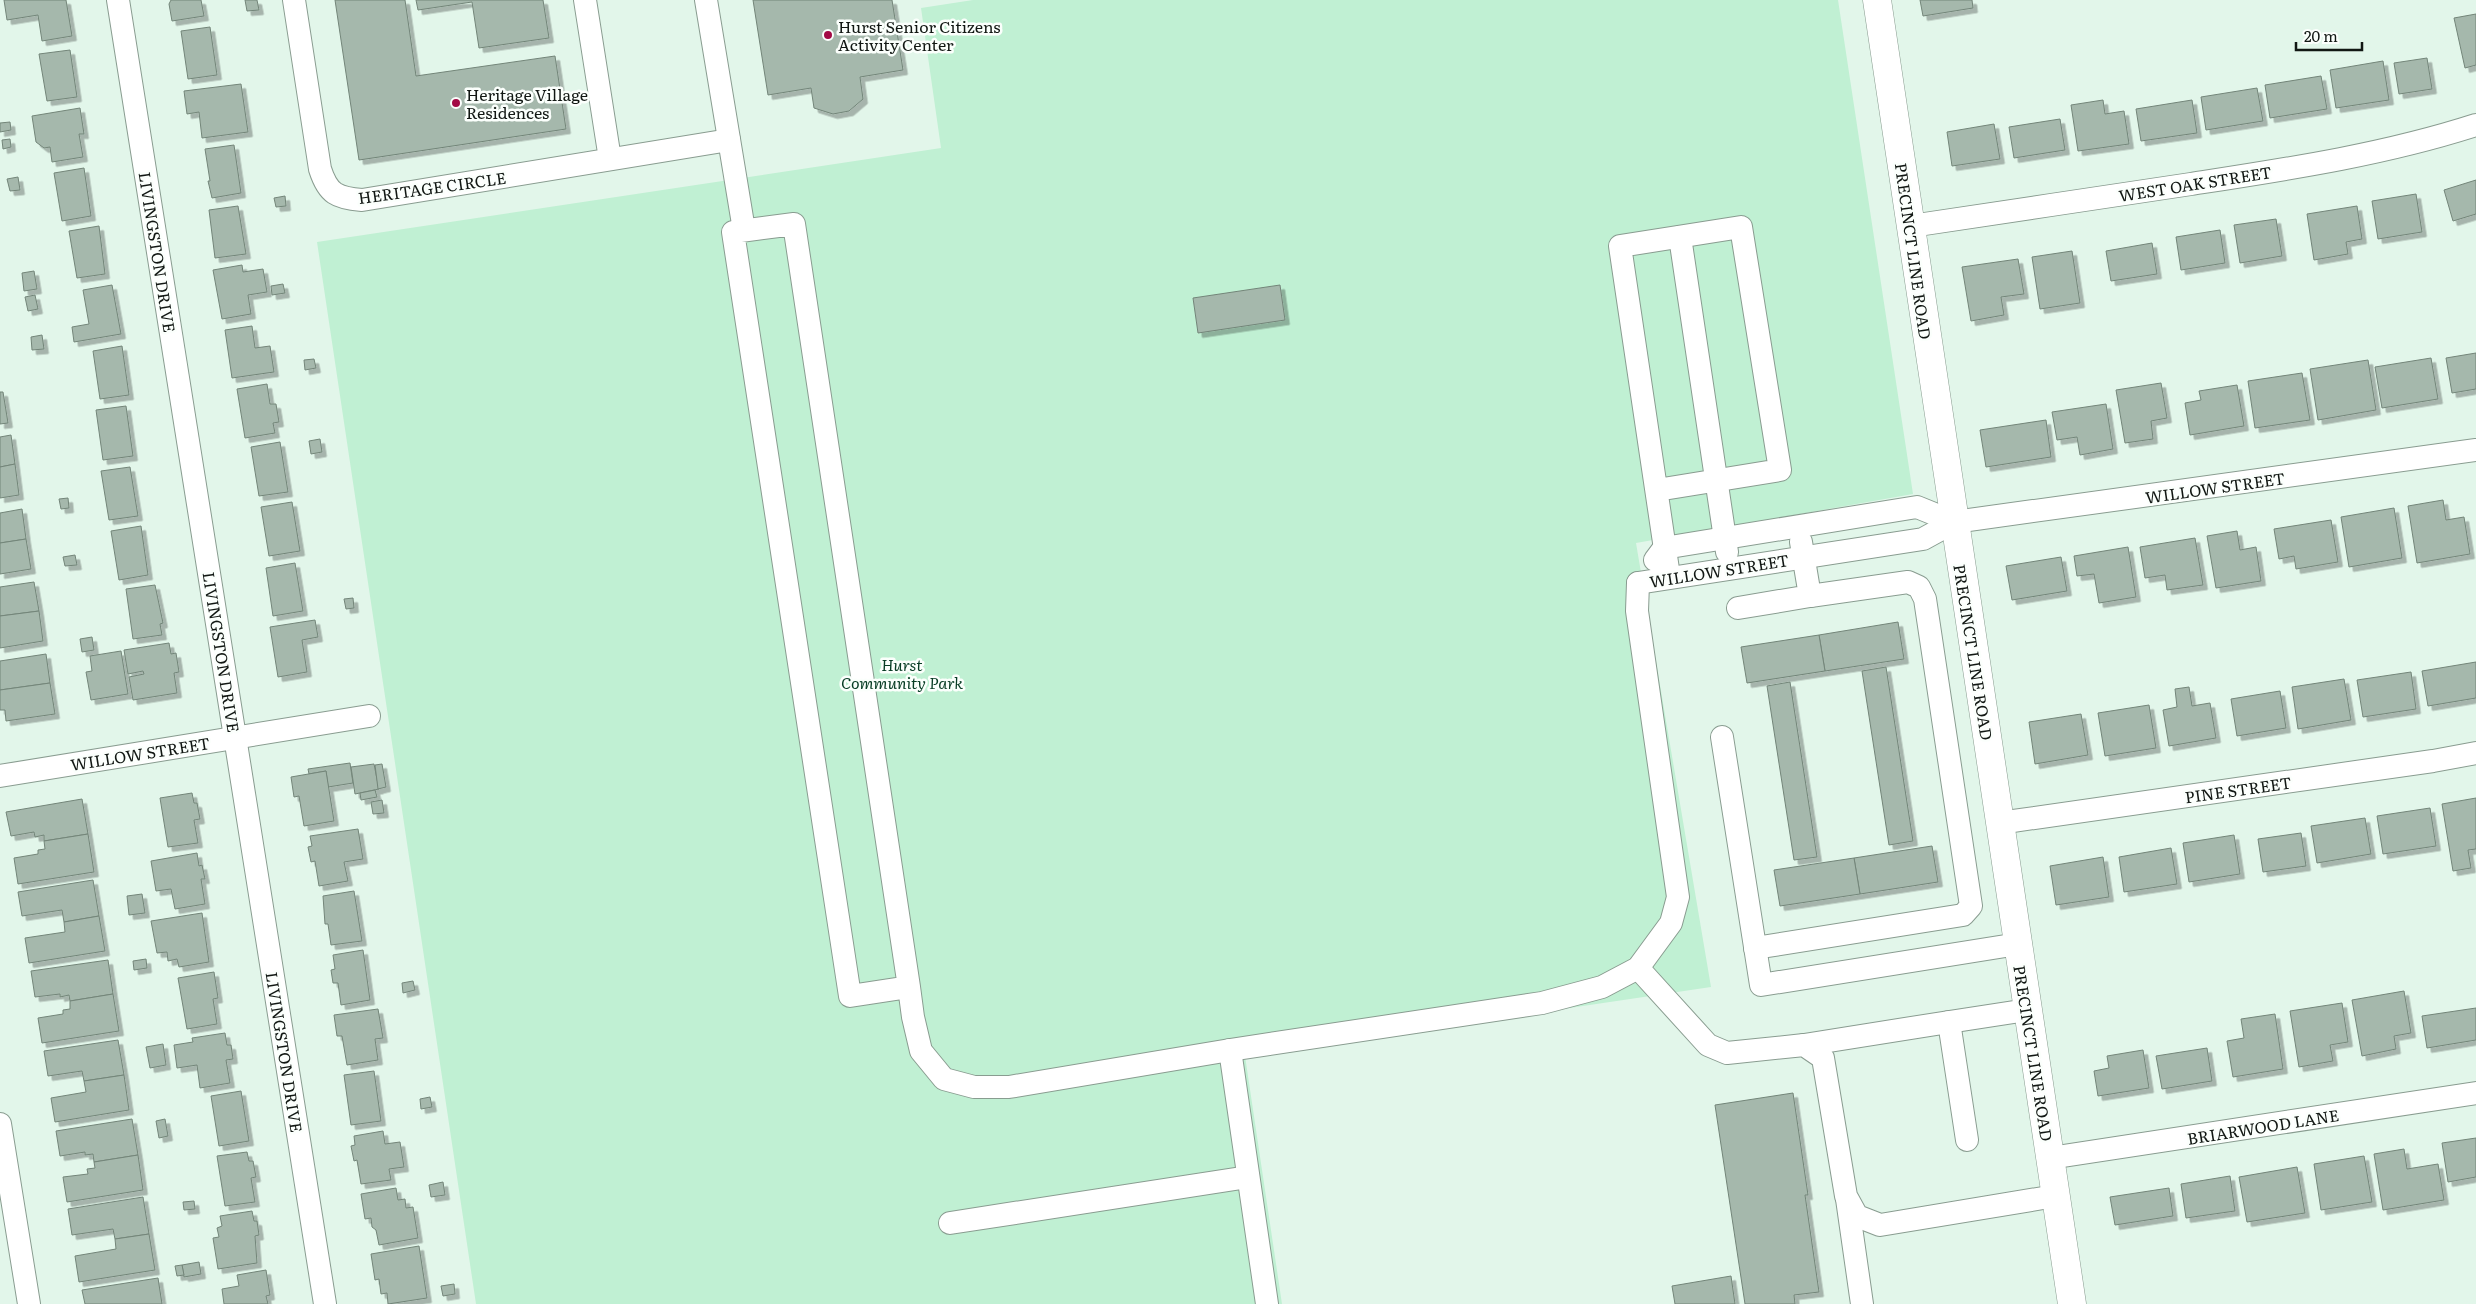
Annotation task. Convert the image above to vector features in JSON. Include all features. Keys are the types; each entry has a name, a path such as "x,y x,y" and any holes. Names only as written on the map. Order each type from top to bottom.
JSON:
{"main road":[{"name":"PRECINCT LINE ROAD","path":"1877,0 2072,1304"}],"street":[{"name":"LIVINGSTON DRIVE","path":"118,0 325,1304"},
{"name":"HERITAGE CIRCLE","path":"294,0 320,169 324,182 332,193 345,198 362,200 729,140"},
{"path":"585,0 610,159"},
{"path":"706,0 744,230"},
{"name":"WEST OAK STREET","path":"1911,226 2304,167 2372,154 2434,139 2476,125"},
{"path":"909,987 850,996 732,232 794,224 909,987 913,1017 921,1051 944,1079 974,1087 1009,1087 1230,1050 1542,1003 1602,987 1638,968 1670,923 1678,897 1637,611 1638,582"},
{"path":"1657,490 1780,470 1742,227 1620,246 1669,576"},
{"path":"1680,237 1730,569"},
{"name":"WILLOW STREET","path":"1638,582 1923,539 1954,522 2476,450"},
{"name":"WILLOW STREET","path":"1638,582 1664,548 1917,507 1954,522"},
{"path":"1798,526 1810,596"},
{"path":"1738,608 1908,582 1919,587 1925,599 1971,906 1963,915 1755,948"},
{"name":"WILLOW STREET","path":"0,776 369,716"},
{"path":"1722,737 1761,985 2018,944"},
{"name":"PINE STREET","path":"1999,823 2434,761 2476,753"},
{"path":"1863,931 1869,968"},
{"path":"1638,968 1708,1045 1726,1053 1804,1045 2027,1010"},
{"path":"1949,1022 1968,1140"},
{"path":"1804,1045 1822,1058 1846,1196 1862,1304"},
{"path":"1230,1050 1268,1304"},
{"name":"BRIARWOOD LANE","path":"2050,1158 2476,1093"},
{"path":"0,1124 29,1304"},
{"path":"950,1223 1248,1178"},
{"path":"1846,1196 1857,1216 1880,1225 2055,1196"}],"green space":[{"name":"Hurst Community Park","path":"973,0 1838,0 1913,494 1636,543 1711,987 1245,1056 1282,1304 476,1304 317,242 941,148 921,8"}],"building":[{"path":"4,0 66,0 72,36 42,41 38,15 7,20"},
{"path":"171,0 201,0 204,16 172,21 169,4"},
{"path":"245,0 257,0 259,10 247,11"},
{"name":"Heritage Village Residences","path":"335,0 405,0 416,76 555,56 566,129 359,160"},
{"name":"Heritage Village Residences","path":"416,0 543,0 549,38 479,48 472,2 418,10"},
{"name":"Hurst Senior Citizens Activity Center","path":"753,0 892,0 903,70 860,77 863,99 849,111 833,114 814,108 811,88 768,95"},
{"path":"1920,0 1972,0 1973,8 1923,16"},
{"path":"2476,14 2476,65 2465,68 2454,18"},
{"path":"210,27 217,75 188,79 181,31"},
{"path":"70,50 77,97 47,101 39,54"},
{"path":"2427,58 2432,89 2399,94 2394,63"},
{"path":"2383,61 2389,100 2336,108 2330,70"},
{"path":"2321,76 2327,109 2270,118 2265,85"},
{"path":"241,84 248,132 202,138 199,112 187,114 184,91"},
{"path":"2257,88 2263,121 2206,130 2201,97"},
{"path":"2103,100 2105,114 2124,111 2129,144 2078,151 2071,105"},
{"path":"2192,100 2197,133 2141,141 2136,109"},
{"path":"80,108 84,134 79,134 83,157 52,162 50,147 44,148 36,142 32,116"},
{"path":"2060,119 2065,150 2014,158 2009,127"},
{"path":"10,122 11,130 0,132 0,123"},
{"path":"1994,124 2000,159 1952,166 1947,132"},
{"path":"10,139 11,147 3,149 2,140"},
{"path":"234,145 241,193 212,198 208,181 210,181 205,149"},
{"path":"84,168 91,216 62,221 54,173"},
{"path":"18,177 20,190 10,191 7,179"},
{"path":"2476,180 2476,214 2453,221 2444,190"},
{"path":"2416,194 2422,232 2378,239 2372,201"},
{"path":"285,196 286,206 276,207 274,198"},
{"path":"238,206 246,254 215,258 209,210"},
{"path":"2357,206 2362,239 2346,242 2348,254 2314,260 2307,214"},
{"path":"2276,219 2282,256 2240,263 2234,225"},
{"path":"99,226 105,274 77,278 69,231"},
{"path":"2220,230 2225,263 2181,270 2176,237"},
{"path":"2152,243 2157,274 2111,281 2106,251"},
{"path":"2072,251 2080,303 2040,309 2032,257"},
{"path":"2018,259 2024,294 2001,297 2004,315 1971,321 1962,267"},
{"path":"242,265 243,272 263,269 267,292 248,295 251,314 222,319 213,270"},
{"path":"34,271 37,289 24,291 22,273"},
{"path":"283,284 285,293 272,295 271,286"},
{"path":"112,285 121,334 74,342 72,327 89,324 83,290"},
{"path":"1280,285 1285,320 1198,333 1193,298"},
{"path":"35,295 38,309 28,311 25,297"},
{"path":"252,326 255,348 270,346 274,372 232,378 225,330"},
{"path":"42,335 44,349 32,350 31,337"},
{"path":"122,346 129,395 100,399 93,351"},
{"path":"2476,353 2476,389 2452,393 2446,358"},
{"path":"2431,358 2438,399 2382,408 2375,367"},
{"path":"314,359 316,368 305,370 304,360"},
{"path":"2368,360 2376,410 2318,420 2310,369"},
{"path":"2302,373 2310,420 2255,428 2248,381"},
{"path":"2161,383 2167,418 2151,421 2153,439 2125,443 2116,390"},
{"path":"267,384 270,404 276,404 279,422 273,423 275,433 245,438 237,389"},
{"path":"2237,385 2244,426 2190,435 2185,403 2201,400 2199,391"},
{"path":"0,392 3,392 8,423 0,424"},
{"path":"2106,404 2113,449 2080,455 2077,437 2057,440 2052,412"},
{"path":"126,406 133,456 103,460 96,410"},
{"path":"2046,420 2051,457 1986,467 1980,430"},
{"path":"11,435 15,464 0,467 0,437"},
{"path":"320,439 322,452 311,454 309,441"},
{"path":"280,442 288,492 259,496 251,447"},
{"path":"15,464 19,495 0,498 0,467"},
{"path":"130,467 138,516 109,520 101,471"},
{"path":"68,498 69,508 61,509 59,499"},
{"path":"2443,500 2446,520 2464,517 2470,554 2417,563 2408,506"},
{"path":"292,502 300,551 269,556 261,507"},
{"path":"2394,508 2402,558 2349,567 2341,517"},
{"path":"22,509 26,539 0,543 0,513"},
{"path":"2331,520 2338,562 2296,569 2294,556 2279,559 2274,529"},
{"path":"141,526 148,575 119,580 111,531"},
{"path":"2237,531 2240,550 2256,547 2261,581 2216,588 2207,536"},
{"path":"2195,538 2203,585 2167,590 2165,575 2145,578 2140,547"},
{"path":"26,539 31,569 0,574 0,543"},
{"path":"2128,547 2136,597 2099,603 2094,574 2077,576 2074,556"},
{"path":"75,555 77,565 65,566 63,557"},
{"path":"2061,557 2067,591 2012,600 2006,566"},
{"path":"295,563 303,611 273,616 266,568"},
{"path":"34,582 39,611 0,616 0,587"},
{"path":"155,585 163,623 160,624 162,635 133,639 126,589"},
{"path":"353,598 354,608 346,609 344,599"},
{"path":"39,611 43,641 0,648 0,616"},
{"path":"315,620 318,637 302,640 307,672 278,677 270,627"},
{"path":"1898,622 1904,659 1825,671 1819,635"},
{"path":"1819,635 1825,671 1747,683 1741,647"},
{"path":"92,637 94,650 82,652 80,639"},
{"path":"169,643 171,654 176,653 179,672 174,673 177,693 133,700 129,677 144,674 143,671 128,674 124,650"},
{"path":"121,651 128,694 91,700 86,672 92,671 90,656"},
{"path":"46,654 50,683 0,690 0,661"},
{"path":"2476,662 2476,698 2428,706 2422,671"},
{"path":"1886,667 1913,841 1889,845 1862,671"},
{"path":"2411,672 2416,709 2363,717 2357,680"},
{"path":"2344,679 2351,720 2298,729 2292,687"},
{"path":"1790,682 1817,857 1794,860 1767,686"},
{"path":"50,683 55,714 6,721 5,710 0,710 0,690"},
{"path":"2189,687 2192,706 2210,703 2216,738 2169,746 2163,710 2177,707 2175,689"},
{"path":"2280,691 2286,728 2237,736 2231,699"},
{"path":"2149,705 2156,748 2105,756 2098,713"},
{"path":"2081,714 2088,755 2035,764 2029,722"},
{"path":"350,763 353,783 328,787 326,771 309,774 308,769"},
{"path":"374,764 379,789 355,794 351,767"},
{"path":"382,764 386,787 378,789 375,765"},
{"path":"326,771 334,821 304,826 299,796 294,797 291,777"},
{"path":"375,790 377,797 361,800 360,793"},
{"path":"192,793 194,803 197,803 200,819 194,820 198,843 168,847 160,798"},
{"path":"2476,798 2476,849 2468,850 2471,868 2453,871 2442,804"},
{"path":"82,799 88,834 44,841 44,835 35,837 34,832 11,836 6,812"},
{"path":"382,800 384,813 373,814 371,802"},
{"path":"2430,808 2436,846 2383,854 2377,816"},
{"path":"2365,818 2371,854 2317,863 2311,826"},
{"path":"358,829 363,859 344,862 348,881 319,886 315,861 311,862 308,847 312,846 310,836"},
{"path":"2301,833 2306,866 2263,872 2258,839"},
{"path":"88,834 94,872 18,884 14,858 38,854 38,850 45,849 44,841"},
{"path":"2234,835 2240,874 2189,882 2183,843"},
{"path":"1932,846 1938,882 1860,894 1854,858"},
{"path":"2171,848 2177,884 2124,892 2119,857"},
{"path":"197,853 199,866 202,865 205,879 201,879 205,904 175,909 171,889 156,891 151,861"},
{"path":"2103,857 2109,897 2056,905 2050,866"},
{"path":"1854,858 1860,894 1780,906 1774,870"},
{"path":"93,880 99,916 64,922 62,910 22,916 18,892"},
{"path":"354,891 362,941 331,945 328,924 325,924 323,896"},
{"path":"142,894 145,913 129,915 127,896"},
{"path":"202,913 209,962 179,967 177,959 168,961 167,952 157,953 151,921"},
{"path":"99,916 105,951 29,963 25,938 65,932 64,922"},
{"path":"363,950 370,1000 341,1005 338,983 333,983 331,970 335,969 333,955"},
{"path":"146,959 147,968 134,970 133,961"},
{"path":"108,960 113,994 70,1001 69,995 60,997 60,994 35,997 31,971"},
{"path":"214,972 218,998 213,999 217,1024 187,1029 178,978"},
{"path":"413,981 415,990 403,993 402,983"},
{"path":"2404,991 2411,1033 2394,1036 2396,1049 2362,1056 2352,1000"},
{"path":"113,994 119,1031 42,1043 38,1018 63,1014 63,1010 70,1009 70,1001"},
{"path":"2342,1003 2348,1042 2330,1045 2333,1061 2299,1067 2290,1011"},
{"path":"2476,1008 2476,1040 2427,1048 2422,1016"},
{"path":"378,1009 383,1038 375,1039 378,1060 347,1065 342,1036 337,1036 334,1015"},
{"path":"2275,1014 2283,1069 2233,1077 2227,1041 2244,1038 2241,1019"},
{"path":"225,1033 227,1045 231,1045 233,1059 226,1060 230,1083 200,1088 197,1065 177,1068 174,1045 193,1042 192,1038"},
{"path":"118,1040 124,1075 84,1081 82,1071 48,1076 44,1051"},
{"path":"163,1044 166,1065 150,1068 146,1047"},
{"path":"2207,1048 2212,1081 2162,1089 2156,1056"},
{"path":"2143,1050 2149,1088 2098,1096 2094,1071 2109,1068 2107,1056"},
{"path":"374,1071 381,1121 351,1125 344,1075"},
{"path":"124,1075 129,1110 55,1122 51,1098 86,1092 84,1081"},
{"path":"241,1091 249,1141 219,1146 211,1096"},
{"path":"1793,1093 1808,1195 1805,1195 1819,1292 1794,1295 1795,1304 1745,1304 1715,1105"},
{"path":"430,1097 432,1107 421,1109 420,1099"},
{"path":"132,1119 138,1155 94,1162 93,1154 85,1155 85,1152 60,1156 56,1131"},
{"path":"165,1119 168,1136 159,1138 156,1121"},
{"path":"383,1131 385,1144 400,1142 404,1167 389,1169 391,1180 361,1184 357,1160 354,1161 351,1146 355,1145 354,1136"},
{"path":"2476,1138 2476,1177 2448,1182 2442,1143"},
{"path":"2404,1149 2407,1169 2438,1164 2444,1200 2383,1210 2374,1154"},
{"path":"247,1152 249,1161 253,1161 256,1177 251,1178 255,1202 225,1206 217,1156"},
{"path":"138,1155 143,1190 67,1202 63,1177 88,1174 87,1169 95,1168 94,1162"},
{"path":"2364,1156 2372,1202 2321,1210 2314,1164"},
{"path":"2297,1167 2305,1213 2247,1222 2239,1177"},
{"path":"2230,1176 2235,1211 2186,1218 2181,1184"},
{"path":"443,1182 445,1195 431,1197 429,1185"},
{"path":"396,1188 398,1200 405,1199 406,1208 413,1207 418,1238 379,1245 376,1230 372,1227 371,1218 365,1219 361,1194"},
{"path":"2169,1188 2173,1216 2115,1225 2110,1197"},
{"path":"143,1197 149,1234 115,1239 113,1229 72,1235 68,1209"},
{"path":"194,1201 195,1209 184,1210 183,1202"},
{"path":"252,1211 254,1221 257,1221 259,1235 255,1236 257,1263 218,1269 213,1238 219,1237 217,1228 222,1226 220,1216"},
{"path":"149,1234 155,1270 79,1282 75,1256 116,1249 115,1239"},
{"path":"419,1246 427,1298 388,1304 387,1293 381,1294 379,1279 375,1280 371,1254"},
{"path":"199,1262 201,1274 184,1277 182,1265"},
{"path":"182,1265 184,1275 177,1276 175,1266"},
{"path":"266,1270 270,1295 266,1296 268,1304 224,1304 222,1289 239,1286 237,1275"},
{"path":"1731,1276 1735,1304 1675,1304 1672,1286"},
{"path":"158,1278 162,1304 85,1304 82,1290"},
{"path":"454,1284 455,1294 443,1296 441,1286"}],"place":[{"name":"Hurst Senior Citizens Activity Center","path":"828,35"},
{"name":"Heritage Village Residences","path":"456,103"}]}
